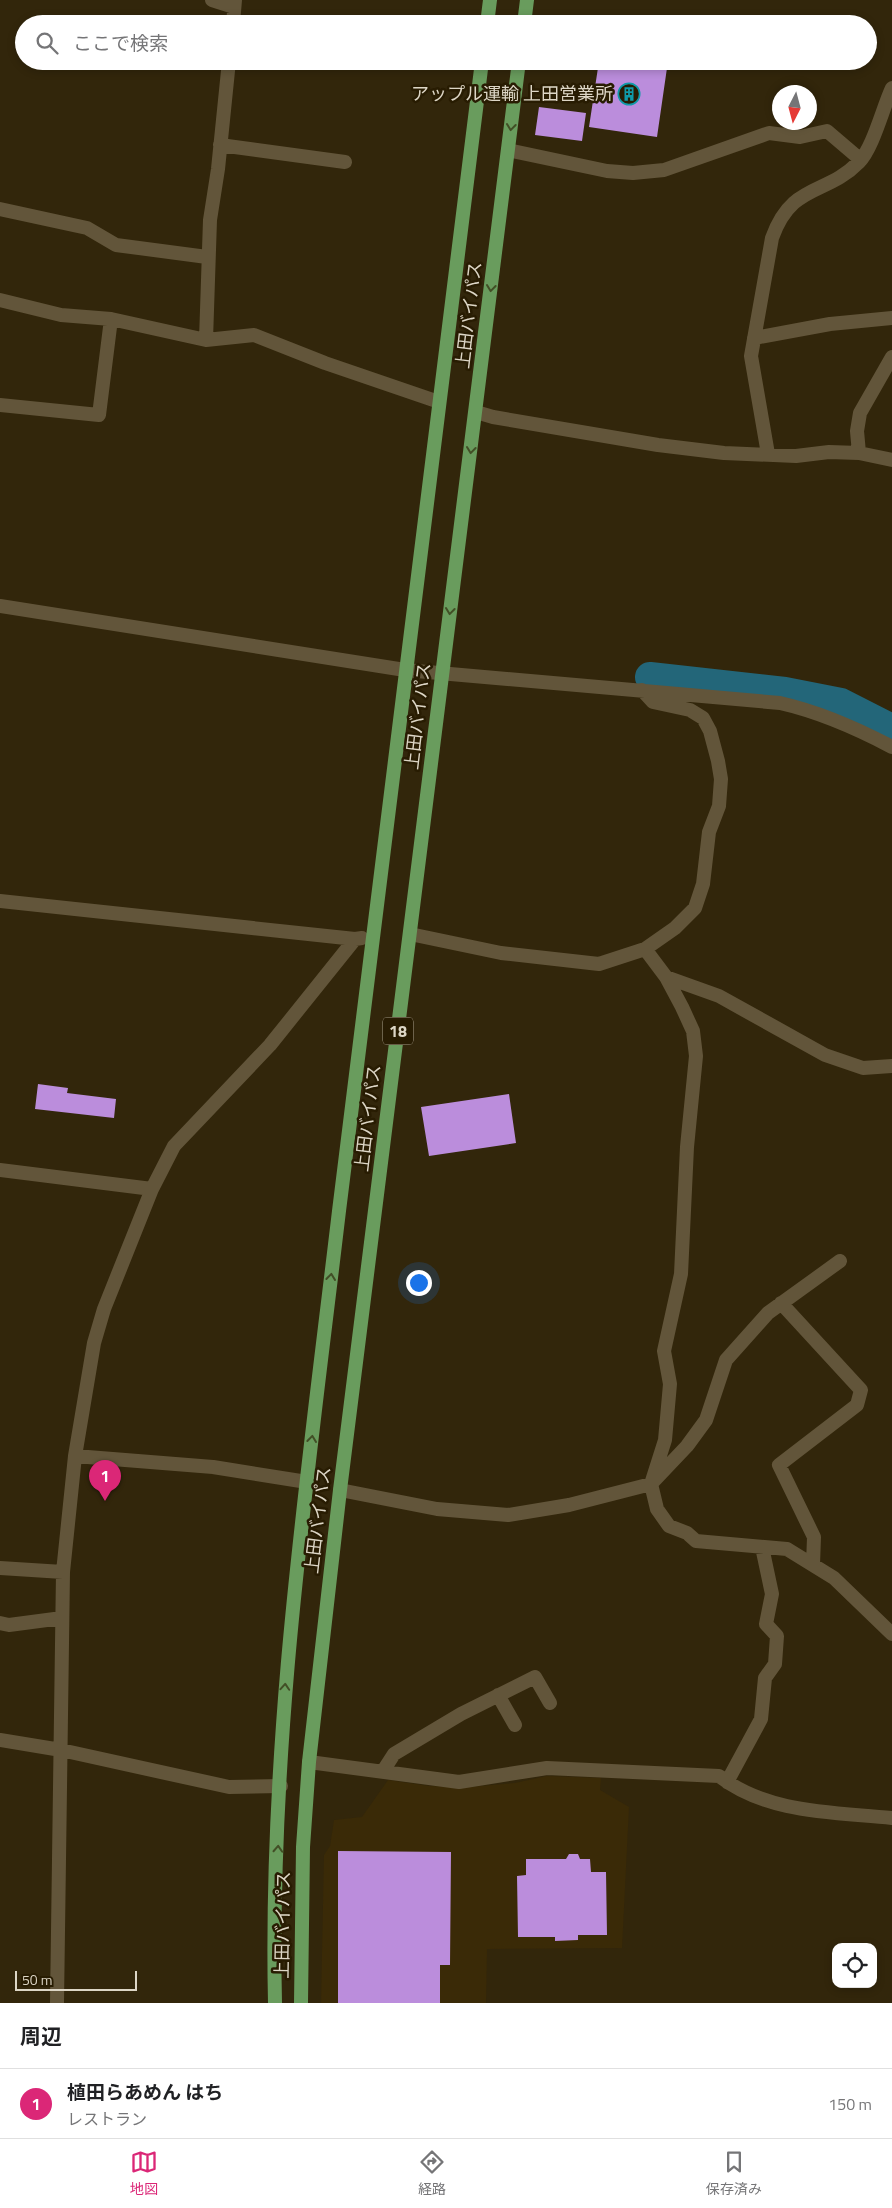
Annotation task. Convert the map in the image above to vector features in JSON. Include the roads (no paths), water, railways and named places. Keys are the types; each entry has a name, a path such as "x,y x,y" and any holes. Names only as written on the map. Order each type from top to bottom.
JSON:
{"highway":[{"path":"488,15 490,0"},
{"path":"525,15 527,0"},
{"name":"上田バイパス","path":"275,2003 274,1940 285,1684 371,936 481,70"},
{"name":"上田バイパス","path":"301,2003 303,1857 309,1762 340,1490 518,70"}],"street":[{"path":"212,0 234,3"},
{"path":"206,340 207,257 229,70"},
{"path":"768,454 751,356 772,238 778,220 792,202 851,170 861,160 892,88"},
{"path":"508,150 607,171 633,173 664,170 769,133 800,137 827,131 861,160"},
{"path":"220,145 345,162"},
{"path":"0,209 87,228 116,245 207,257"},
{"path":"0,300 61,315 111,319 206,340 254,335 325,363 439,402"},
{"path":"754,338 830,324 892,318"},
{"path":"0,404 100,415 111,319"},
{"path":"859,453 857,431 860,413 892,357"},
{"path":"476,412 493,417 658,445 724,453 796,456 829,452 859,453 892,460"},
{"path":"0,606 405,670 780,703 804,708 853,726 892,747"},
{"path":"410,934 501,953 599,964 645,949 675,928 694,908 703,884 709,832 719,806 721,779 710,731 703,718 690,710 652,702 642,690"},
{"path":"0,901 355,939 371,936"},
{"path":"58,2003 63,1572 75,1456 99,1326 152,1189 174,1146 270,1044 355,939"},
{"path":"645,949 666,977 692,1031 696,1056 686,1147 681,1274 664,1351 670,1384 665,1440 651,1484 657,1509 669,1526 687,1533 696,1541 787,1549 834,1578 892,1634"},
{"path":"666,977 719,996 825,1055 862,1068 892,1066"},
{"path":"0,1170 152,1189"},
{"path":"340,1490 437,1509 508,1514 569,1505 651,1484 687,1446 706,1420 726,1360 768,1313 840,1261"},
{"path":"781,1303 861,1390 857,1405 779,1465 814,1537 813,1565"},
{"path":"75,1456 213,1467 307,1482"},
{"path":"727,1782 761,1719 765,1678 775,1664 777,1636 766,1624 772,1594 762,1547"},
{"path":"0,1568 63,1572"},
{"path":"0,1623 9,1625 62,1618"},
{"path":"383,1771 394,1754 461,1714 534,1677 550,1703"},
{"path":"498,1695 515,1725"},
{"path":"0,1740 61,1750 229,1787 280,1786"},
{"path":"309,1762 459,1782 547,1768 719,1776 727,1782 781,1805 892,1818"}],"waterway":[{"path":"650,677 785,692 841,703 892,729"}],"place":[{"name":"アップル運輸 上田営業所","path":"629,94"},
{"name":"植田らあめん はち","path":"105,1501"}]}
